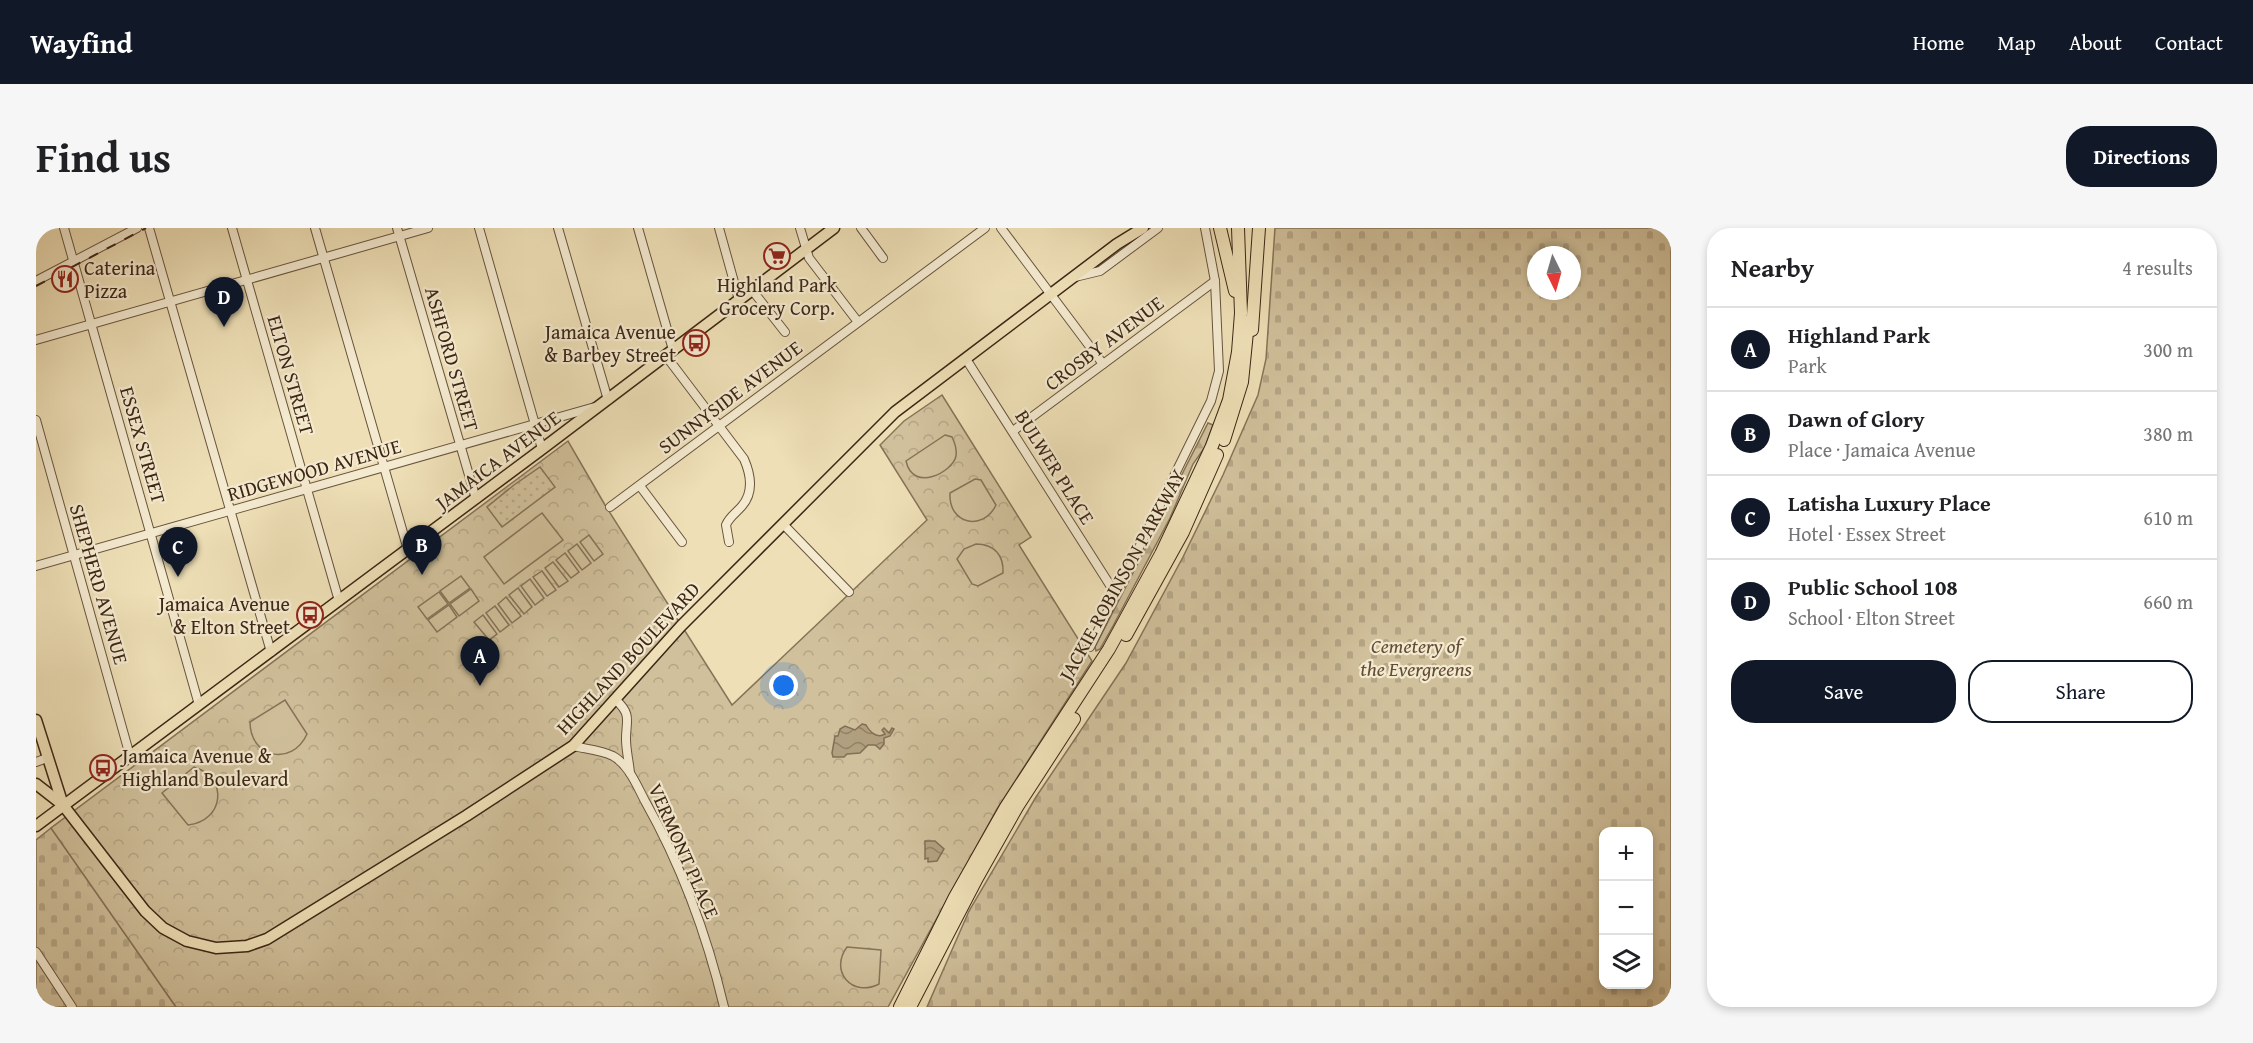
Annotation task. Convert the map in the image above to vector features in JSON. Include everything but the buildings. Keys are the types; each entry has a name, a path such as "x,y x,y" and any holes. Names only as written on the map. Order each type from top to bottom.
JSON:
{"highway":[{"path":"1220,228 1236,296 1243,343"},
{"name":"JACKIE ROBINSON PARKWAY","path":"900,1007 955,897 1006,807 1109,649 1161,554 1221,423 1243,343 1238,228"},
{"name":"JACKIE ROBINSON PARKWAY","path":"910,1007 1000,837 1119,647 1183,532 1233,417 1242,382 1245,228"},
{"path":"1243,343 1254,322 1259,228"}],"main road":[{"name":"JAMAICA AVENUE","path":"36,825 408,550 834,228"},
{"name":"HIGHLAND BOULEVARD","path":"1117,244 1132,228"},
{"name":"HIGHLAND BOULEVARD","path":"63,805 145,911 163,928 187,941 216,948 247,946 267,939 354,887 573,746 681,626 896,412 1117,244 1143,228"},
{"path":"36,720 41,760 63,805"},
{"path":"36,784 63,805"}],"street":[{"name":"ESSEX STREET","path":"64,228 199,705"},
{"path":"36,281 137,228"},
{"path":"149,228 271,652"},
{"name":"ELTON STREET","path":"232,228 339,601"},
{"path":"315,228 408,550"},
{"path":"36,340 323,258 399,232 428,228"},
{"path":"479,228 543,449"},
{"path":"558,228 604,403"},
{"path":"638,228 670,353 744,459 751,477 748,494 743,504 728,521 726,530 729,543"},
{"path":"719,228 739,300"},
{"path":"800,228 811,261 858,322"},
{"path":"861,228 883,258"},
{"name":"SUNNYSIDE AVENUE","path":"610,507 985,228"},
{"path":"1001,228 1103,364"},
{"name":"HIGHLAND BOULEVARD","path":"1075,277 1100,271 1158,228"},
{"name":"JACKIE ROBINSON PARKWAY","path":"1090,647 1218,381 1215,281 1205,228"},
{"name":"ASHFORD STREET","path":"399,232 476,499"},
{"name":"CROSBY AVENUE","path":"1013,431 1215,281"},
{"path":"752,290 785,332"},
{"name":"BULWER PLACE","path":"966,359 1115,593"},
{"name":"RIDGEWOOD AVENUE","path":"36,566 604,403"},
{"name":"SHEPHERD AVENUE","path":"36,420 130,756"},
{"path":"640,486 682,542"},
{"path":"783,524 849,591"},
{"path":"615,700 623,707 628,720 626,740 630,774"},
{"name":"VERMONT PLACE","path":"573,746 613,756 630,774 654,816 679,870 701,927 724,1007"},
{"path":"36,952 72,1007"}],"green space":[{"name":"Cemetery of the Evergreens","path":"1275,228 1671,228 1671,1007 927,1007 969,911 1036,797 1126,663 1183,557 1223,475 1258,395 1266,359"},
{"path":"942,395 1031,537 1019,545 1092,661 997,809 888,1007 176,1007 51,828 568,441 605,505 732,705 927,520 880,445 904,421"},
{"path":"1208,423 1213,425 1205,447 1193,464 1170,518 1113,626 1100,649 1096,651 1095,647 1157,526 1163,519 1174,490"},
{"path":"945,435 952,437 955,444 956,456 953,462 941,473 924,478 916,476 910,471 906,461"},
{"path":"540,467 555,487 502,527 487,507"},
{"path":"975,479 981,480 996,505 983,519 967,521 955,512 951,504 950,493"},
{"path":"542,513 563,540 504,584 484,557"},
{"path":"589,535 603,554 594,561 580,542"},
{"path":"577,544 591,563 582,570 568,551"},
{"path":"976,544 993,548 1000,556 1003,567 1003,573 978,586 972,584 957,559 964,549"},
{"path":"565,553 579,572 571,578 556,560"},
{"path":"553,562 568,581 559,587 545,568"},
{"path":"542,571 556,590 547,596 533,577"},
{"path":"461,576 470,588 449,603 440,591"},
{"path":"530,579 544,598 535,605 521,586"},
{"path":"518,588 532,607 524,614 509,595"},
{"path":"471,589 479,601 459,616 450,604"},
{"path":"439,592 448,604 427,619 418,607"},
{"path":"506,597 521,616 512,623 498,604"},
{"path":"449,605 457,617 437,632 428,620"},
{"path":"495,606 509,625 500,632 486,613"},
{"path":"483,615 497,634 489,640 474,622"},
{"path":"285,700 307,734 292,751 273,754 257,744 250,722"},
{"path":"194,767 205,772 213,780 218,799 209,816 200,822 188,825 162,793"},
{"path":"51,828 176,1007 36,1007 36,840"},
{"path":"847,947 881,950 879,984 860,988 846,980 841,965 842,956"}],"water":[{"path":"862,724 879,736 885,734 882,730 884,728 889,733 892,728 894,729 890,736 884,738 884,744 880,749 875,745 868,745 860,753 833,757 835,736 838,736 840,729 845,726 855,730"},
{"path":"925,841 935,841 944,849 937,861 928,862 928,858 925,859"}],"railway":[{"path":"36,286 146,228"}],"place":[{"name":"Highland Park Grocery Corp.","path":"777,256"},
{"name":"Caterina Pizza","path":"65,279"},
{"name":"Public School 108","path":"224,327"},
{"name":"Jamaica Avenue & Barbey Street","path":"696,343"},
{"name":"Dawn of Glory","path":"422,575"},
{"name":"Latisha Luxury Place","path":"178,577"},
{"name":"Jamaica Avenue & Elton Street","path":"310,615"},
{"name":"Highland Park","path":"480,686"},
{"name":"Jamaica Avenue & Highland Boulevard","path":"103,768"}]}
